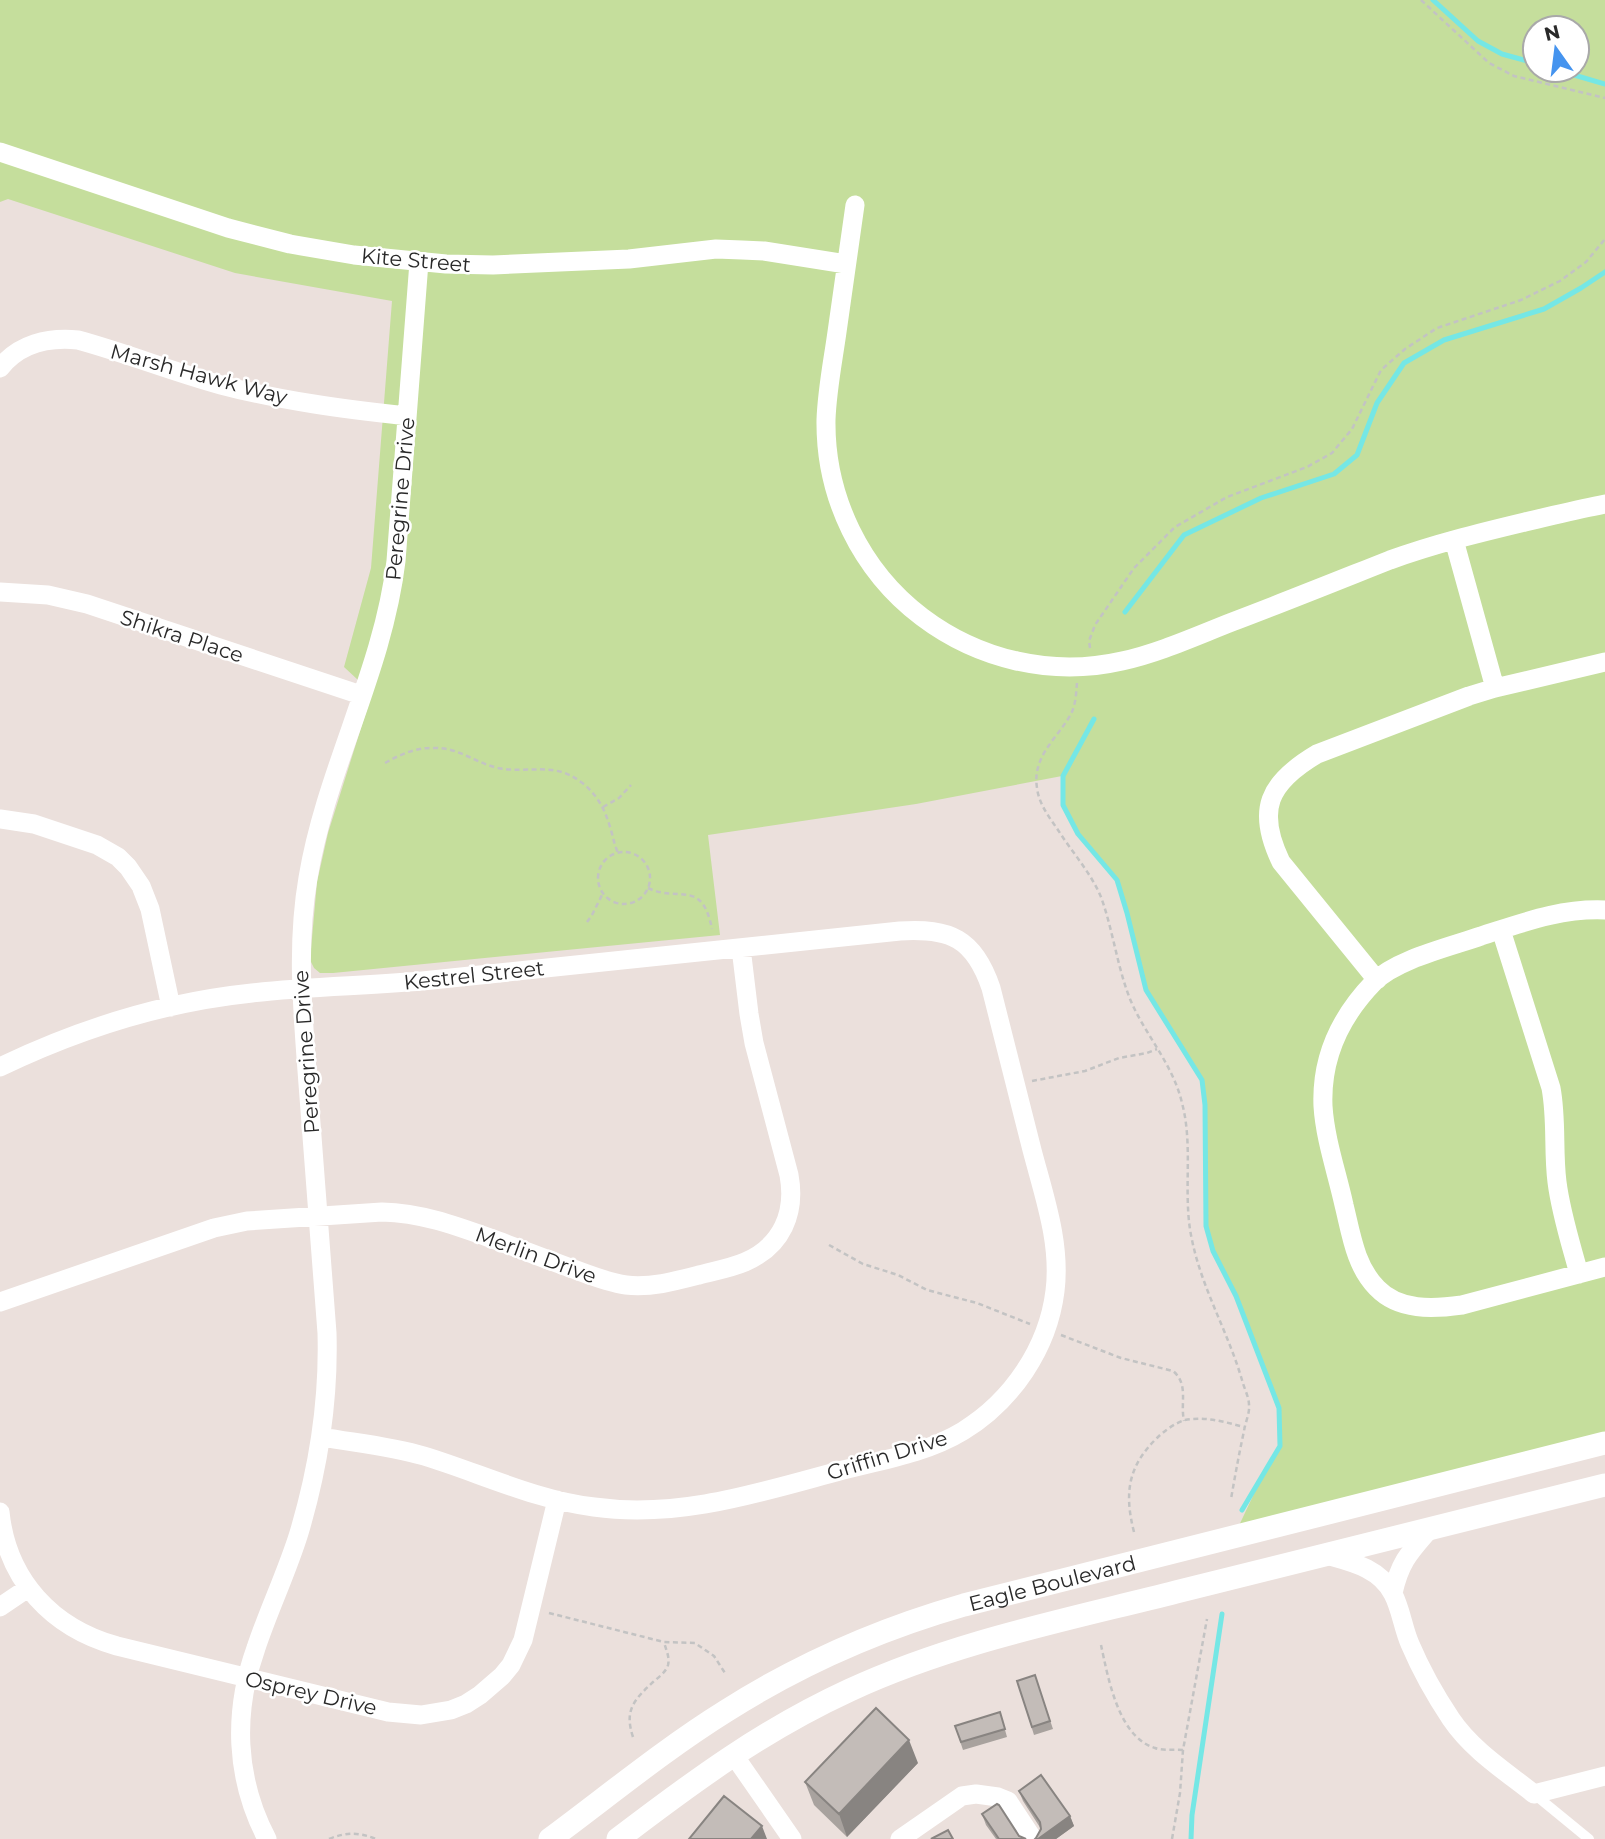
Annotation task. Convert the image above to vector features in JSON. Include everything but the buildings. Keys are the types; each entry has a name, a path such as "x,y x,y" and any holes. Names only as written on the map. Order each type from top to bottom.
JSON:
{"street":[{"name":"Kite Street","path":"0,152 228,228 321,250 419,262 471,265 641,258 716,249 764,251 846,264"},
{"path":"855,205 827,401 829,466 841,506 859,548 882,579 897,596 932,624 952,638 972,647 995,656 1038,665 1083,667 1125,661 1171,646 1394,559 1454,540 1605,504"},
{"name":"Peregrine Drive","path":"267,1839 249,1795 241,1758 240,1726 246,1678 298,1537 310,1491 322,1437 327,1353 300,963 302,928 312,856 324,810 386,621 394,583 419,262"},
{"name":"Marsh Hawk Way","path":"0,368 11,357 36,343 78,340 168,370 249,392 312,404 407,416"},
{"path":"1454,540 1495,688"},
{"name":"Shikra Place","path":"0,592 48,595 87,604 361,695"},
{"path":"1377,980 1281,862 1273,846 1267,813 1272,796 1284,778 1298,765 1317,754 1469,696 1605,662"},
{"path":"0,819 34,824 97,845 128,867 141,886 150,909 171,1007"},
{"path":"1605,910 1566,911 1541,916 1419,957 1395,968 1377,980 1341,1024 1330,1049 1324,1096 1327,1130 1354,1248 1363,1270 1378,1289 1417,1308 1441,1308 1605,1268"},
{"name":"Kestrel Street","path":"0,1068 70,1037 122,1019 251,993 390,984 914,930 945,934 957,939"},
{"path":"1501,930 1551,1088 1557,1180 1562,1211 1579,1274"},
{"name":"Griffin Drive","path":"322,1437 408,1451 557,1500 593,1507 680,1509 723,1502 912,1452 962,1431 992,1409 1018,1380 1034,1356 1046,1329 1056,1274 1054,1241 991,988 975,955 957,939"},
{"name":"Merlin Drive","path":"0,1302 214,1228 247,1222 390,1212 432,1218 598,1278 628,1285 673,1282 736,1266 757,1256 775,1240 787,1219 792,1197 752,1036 741,948"},
{"name":"Eagle Boulevard","path":"550,1839 685,1738 751,1696 835,1652 899,1626 976,1601 1605,1444"},
{"name":"Eagle Boulevard","path":"618,1839 699,1777 758,1738 871,1680 935,1656 1004,1635 1605,1485"},
{"name":"Osprey Drive","path":"0,1511 9,1553 28,1588 53,1614 86,1636 246,1678 405,1715 436,1713 466,1704 492,1686 511,1665 523,1640 557,1500"},
{"path":"1393,1593 1405,1557 1429,1530"},
{"path":"1326,1555 1366,1568 1381,1578 1393,1593 1408,1640 1422,1671 1453,1721 1480,1751 1534,1794 1605,1776"},
{"path":"0,1607 28,1588"},
{"path":"733,1754 792,1839"},
{"path":"901,1839 962,1796 976,1794 1008,1801 1033,1839"}],"lane":[{"path":"1534,1794 1589,1839"}],"path":[{"path":"1421,0 1489,64 1514,76 1605,98"},
{"path":"1090,651 1089,641 1095,625 1114,597 1134,568 1175,527 1227,497 1307,467 1332,453 1352,429 1381,370 1405,349 1437,328 1521,300 1560,281 1586,262 1605,239"},
{"path":"1077,682 1072,713 1045,750 1039,763 1037,788 1044,811 1099,893 1130,999 1169,1067 1182,1102 1187,1136 1187,1201 1191,1239 1202,1278 1237,1364 1249,1406 1231,1499"},
{"path":"385,763 411,751 437,747 462,753 495,767 557,770 579,780 597,798 603,807 618,853"},
{"path":"603,807 619,798 631,785"},
{"path":"618,853 633,854 646,864 649,872 648,888 637,900 629,903 611,901 598,880 599,871 609,857 618,853"},
{"path":"648,888 662,893 694,896 704,907 712,929"},
{"path":"587,922 603,892"},
{"path":"1028,1082 1085,1071 1119,1058 1147,1053 1158,1048"},
{"path":"829,1245 863,1264 898,1275 927,1290 977,1303 1032,1325"},
{"path":"1058,1333 1121,1358 1173,1371 1183,1386 1184,1420"},
{"path":"1134,1532 1129,1511 1131,1475 1143,1451 1164,1431 1184,1420 1213,1419 1244,1427"},
{"path":"544,1612 664,1642 688,1642 702,1647 714,1656 725,1673"},
{"path":"1172,1839 1181,1784 1183,1750 1207,1619"},
{"path":"633,1737 629,1712 637,1699 667,1666 668,1655 664,1642"},
{"path":"1101,1645 1118,1713 1139,1738 1156,1748 1183,1750"},
{"path":"329,1839 348,1833 376,1839"}],"green space":[{"path":"0,0 1605,0 1605,1442 1235,1534 1268,1464 1280,1446 1279,1408 1236,1296 1213,1251 1206,1226 1205,1105 1202,1080 1146,990 1117,880 1078,834 1063,805 1062,776 916,804 708,835 720,935 320,973 310,960 317,882 328,833 372,693 344,667 371,568 392,301 235,273 8,199 0,202"}],"waterway":[{"path":"1433,0 1478,41 1502,54 1521,59"},
{"path":"1591,80 1605,84"},
{"path":"1125,612 1184,535 1261,498 1334,474 1357,455 1377,403 1404,363 1444,340 1544,309 1605,272"},
{"path":"1094,719 1063,776 1063,805 1078,834 1117,880 1146,990 1202,1080 1205,1105 1206,1226 1213,1251 1236,1296 1279,1408 1280,1446 1242,1510"},
{"path":"1191,1839 1192,1815 1222,1614"}]}
